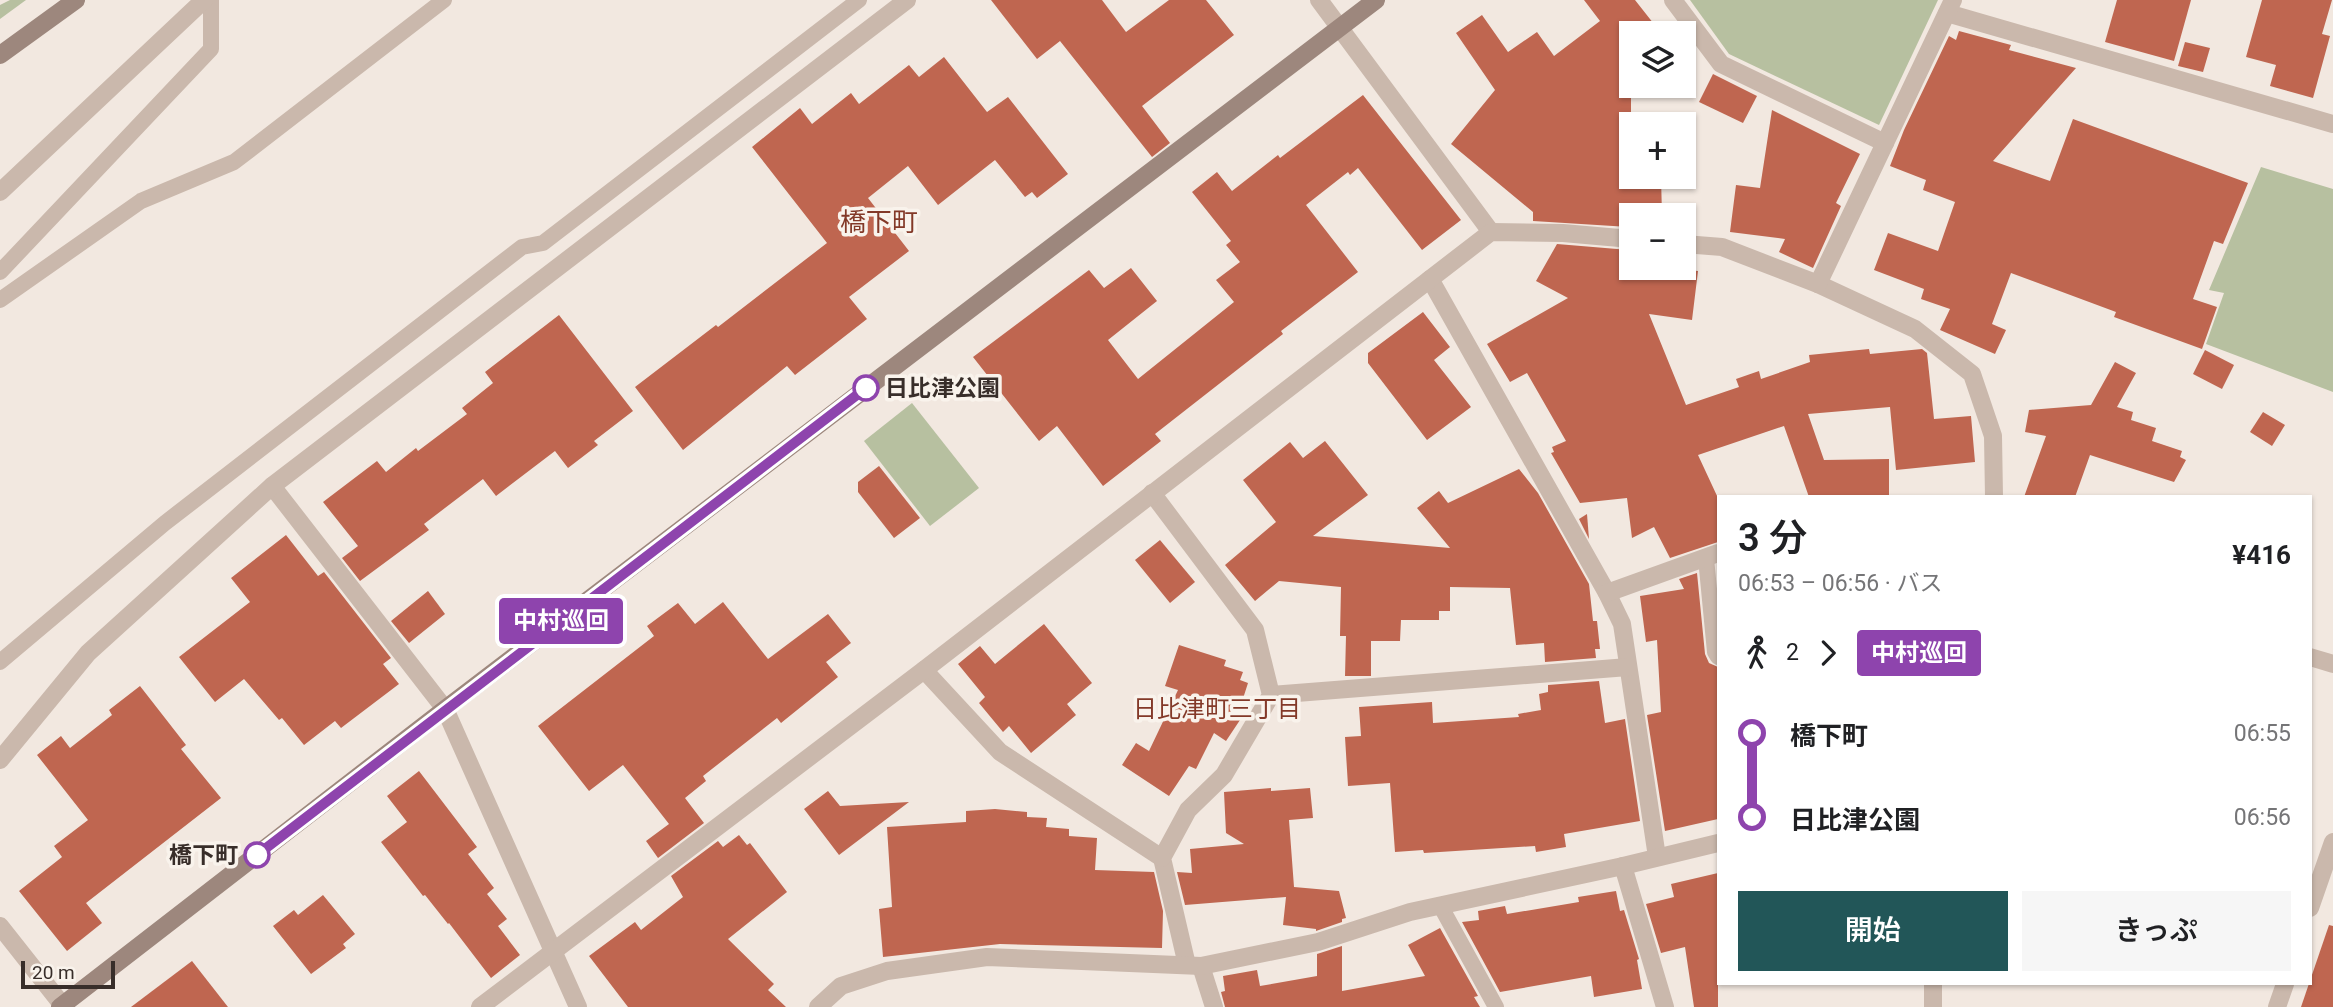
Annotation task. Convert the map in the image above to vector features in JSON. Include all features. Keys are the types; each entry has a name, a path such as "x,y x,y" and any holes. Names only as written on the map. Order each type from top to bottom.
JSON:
{"street":[{"path":"0,55 76,0"},
{"path":"0,192 204,0"},
{"path":"0,760 88,653 272,486 907,0"},
{"path":"1318,0 1491,232"},
{"path":"0,926 62,1006 445,709 1376,0"},
{"path":"1673,0 1721,64 1885,143"},
{"path":"1818,284 1950,7 2333,124"},
{"path":"480,1007 924,670 1491,232 1563,233 1619,238"},
{"path":"1696,245 1722,247 1818,284 1915,329 1972,374 1993,436 1994,495"},
{"path":"1430,279 1622,624 1657,857"},
{"path":"272,486 445,709 578,1007"},
{"path":"1152,494 1255,630 1271,695 1224,775 1188,810 1161,858"},
{"path":"1606,593 1712,555"},
{"path":"2312,658 2333,664"},
{"path":"1271,695 1628,667"},
{"path":"924,670 1000,752 1161,858 1194,966 1214,1007"},
{"path":"2312,901 2323,862 2333,842"},
{"path":"818,1007 841,986 887,971 987,957 1194,966 1318,942 1410,912 1717,843"},
{"path":"1623,866 1665,1007"},
{"path":"1934,985 1934,1007"},
{"path":"2277,1007 2285,985"}],"lane":[{"path":"0,272 211,49 211,0"},
{"path":"0,300 141,201 234,162 444,0"},
{"path":"0,662 165,523 522,247 543,243 859,0"},
{"path":"1712,555 1717,655"},
{"path":"1440,905 1496,1007"}],"green space":[{"path":"10,0 26,0 0,19 0,5"},
{"path":"1690,0 1938,0 1879,125 1729,54"},
{"path":"2261,167 2333,189 2333,392 2206,344 2224,293 2209,290"},
{"path":"912,403 979,488 930,526 864,441"}],"building":[{"path":"991,0 1102,0 1126,32 1169,0 1206,0 1234,35 1142,106 1170,143 1152,157 1060,41 1037,59"},
{"path":"1584,0 1635,0 1652,21 1619,21 1619,98 1631,98 1631,112 1619,112 1619,189 1661,189 1662,203 1619,203 1619,226 1533,221 1533,212 1451,144 1495,90 1456,33 1482,15 1508,52 1537,32 1554,56 1600,21"},
{"path":"2117,0 2191,0 2174,61 2105,42"},
{"path":"2262,0 2332,0 2322,34 2330,36 2313,98 2270,86 2276,65 2246,57"},
{"path":"1959,31 2011,45 2009,50 2076,68 1993,161 2050,181 2073,119 2248,183 2223,244 2214,241 2193,299 2217,307 2202,349 2114,317 2116,312 2011,273 1992,324 2006,330 1995,354 1940,330 1950,309 1921,299 1924,289 1874,270 1888,233 1938,251 1955,202 1923,190 1926,180 1890,166 1904,130 1949,36 1956,40"},
{"path":"2185,42 2210,48 2203,72 2178,66"},
{"path":"944,57 987,112 1008,97 1068,174 1037,198 1032,192 1025,197 995,160 938,205 908,166 868,198 909,251 849,297 867,319 795,375 787,366 683,450 635,387 827,243 752,147 800,108 812,124 851,93 859,104 909,65 919,77"},
{"path":"1713,74 1757,96 1743,123 1699,102"},
{"path":"1363,95 1461,220 1422,250 1358,168 1350,175 1348,172 1306,205 1358,272 1155,434 1161,441 1103,486 1057,426 1039,441 973,357 1089,270 1104,288 1131,268 1157,301 1108,340 1138,379 1234,302 1216,280 1240,262 1226,245 1231,241 1192,192 1217,172 1232,191"},
{"path":"1772,110 1860,154 1836,203 1841,206 1813,268 1779,252 1785,239 1730,232 1736,185 1760,188"},
{"path":"1557,244 1619,249 1619,280 1696,280 1698,271 1692,320 1649,314 1686,405 1739,387 1736,379 1759,371 1761,379 1810,362 1809,355 1869,349 1870,354 1922,349 1927,353 1934,419 1971,416 1975,462 1896,470 1890,407 1808,414 1824,460 1889,459 1889,495 1808,495 1784,426 1698,455 1717,496 1717,542 1670,558 1654,527 1632,538 1627,498 1580,503 1551,453 1554,452 1552,447 1566,441 1527,373 1510,382 1487,344 1568,298 1536,281"},
{"path":"1423,312 1450,347 1434,360 1471,407 1427,440 1368,363 1368,353"},
{"path":"559,315 633,411 594,441 598,445 568,468 555,451 496,496 483,479 424,524 429,530 360,581 342,558 358,546 323,502 377,461 386,472 467,414 462,408 493,383 485,372"},
{"path":"2205,350 2234,365 2222,389 2193,374"},
{"path":"2115,362 2136,373 2117,407 2133,412 2131,420 2156,428 2152,441 2182,451 2180,457 2186,460 2174,482 2090,455 2076,495 2025,495 2046,436 2025,432 2029,410 2091,405"},
{"path":"2263,412 2285,425 2272,446 2250,432"},
{"path":"1325,441 1368,495 1313,536 1450,548 1417,508 1439,491 1448,503 1519,469 1538,493 1589,584 1593,621 1597,621 1600,649 1595,649 1596,658 1545,662 1544,643 1516,645 1510,588 1450,587 1450,611 1439,611 1439,620 1401,620 1400,641 1371,641 1371,676 1345,676 1346,636 1340,636 1341,587 1279,581 1255,601 1225,565 1276,522 1243,480 1290,442 1303,458"},
{"path":"879,466 920,518 894,538 858,492 858,482"},
{"path":"1587,514 1589,539 1579,519"},
{"path":"286,535 318,576 324,572 391,658 383,664 399,684 341,728 335,721 304,745 244,679 215,702 179,657 250,602 231,578"},
{"path":"1160,540 1195,582 1170,603 1135,560"},
{"path":"1697,573 1705,654 1709,663 1717,667 1717,819 1665,831 1647,715 1661,712 1657,640 1646,642 1640,596 1684,589 1679,579"},
{"path":"428,591 445,614 409,643 391,621"},
{"path":"723,602 768,659 828,614 851,643 826,662 838,677 781,723 777,718 703,776 706,781 685,798 704,823 658,858 646,841 669,824 623,765 589,791 538,726 654,636 647,626 678,603 695,624"},
{"path":"1044,624 1092,683 1067,704 1076,715 1031,753 1009,726 1003,732 979,703 985,697 958,664 980,646 995,664"},
{"path":"1179,645 1226,660 1224,666 1243,672 1240,680 1248,683 1239,711 1244,714 1226,741 1214,733 1196,769 1189,766 1169,796 1122,765 1136,743 1149,751 1178,690 1165,686"},
{"path":"1599,681 1605,723 1625,719 1640,821 1564,834 1566,847 1536,852 1535,846 1424,853 1423,850 1395,852 1390,783 1348,786 1345,737 1361,736 1359,707 1432,702 1433,723 1519,717 1518,714 1541,710 1539,694 1548,692 1548,685"},
{"path":"140,686 186,745 181,749 221,798 86,903 102,923 67,951 19,891 62,857 54,846 88,820 37,755 61,736 70,748 112,715 109,710"},
{"path":"419,771 477,847 468,854 494,888 487,894 507,919 498,926 520,955 491,978 381,842 407,822 387,796"},
{"path":"1271,788 1271,791 1310,788 1313,818 1289,820 1294,887 1339,891 1346,918 1342,919 1342,922 1316,931 1283,925 1286,897 1185,905 1177,872 1192,873 1190,849 1244,844 1226,833 1224,792"},
{"path":"828,791 840,806 909,802 839,855 804,809"},
{"path":"995,809 1027,812 1027,817 1047,818 1046,827 1069,829 1069,836 1097,838 1095,870 1154,872 1163,911 1162,948 1000,944 883,957 879,909 892,907 887,827 966,822 966,811"},
{"path":"739,835 747,845 750,843 787,892 728,939 774,984 768,990 786,1007 628,1007 589,956 635,922 641,930 683,897 671,876 718,841 723,847"},
{"path":"1717,873 1718,1007 1694,1007 1685,947 1661,953 1646,904 1674,897 1671,884"},
{"path":"1616,891 1620,911 1624,910 1639,959 1642,989 1594,997 1591,976 1500,992 1462,922 1479,920 1478,911 1505,906 1507,914 1579,902 1578,897"},
{"path":"323,895 355,934 343,944 346,948 311,974 273,926 294,910 298,915"},
{"path":"2329,925 2333,926 2333,1007 2301,1007 2309,985 2312,985 2312,975"},
{"path":"1440,928 1478,996 1474,997 1480,1007 1225,1007 1221,992 1225,991 1223,976 1257,970 1260,986 1317,976 1317,954 1342,946 1342,991 1425,976 1408,945"},
{"path":"192,961 228,1007 131,1007"}],"bus line":[{"name":"中村巡回","path":"257,855 866,388"}],"place":[{"name":"日比津公園","path":"866,388"},
{"name":"橋下町","path":"257,855"}],"district":[{"name":"橋下町","path":"879,222"},
{"name":"日比津町三丁目","path":"1217,709"}]}
